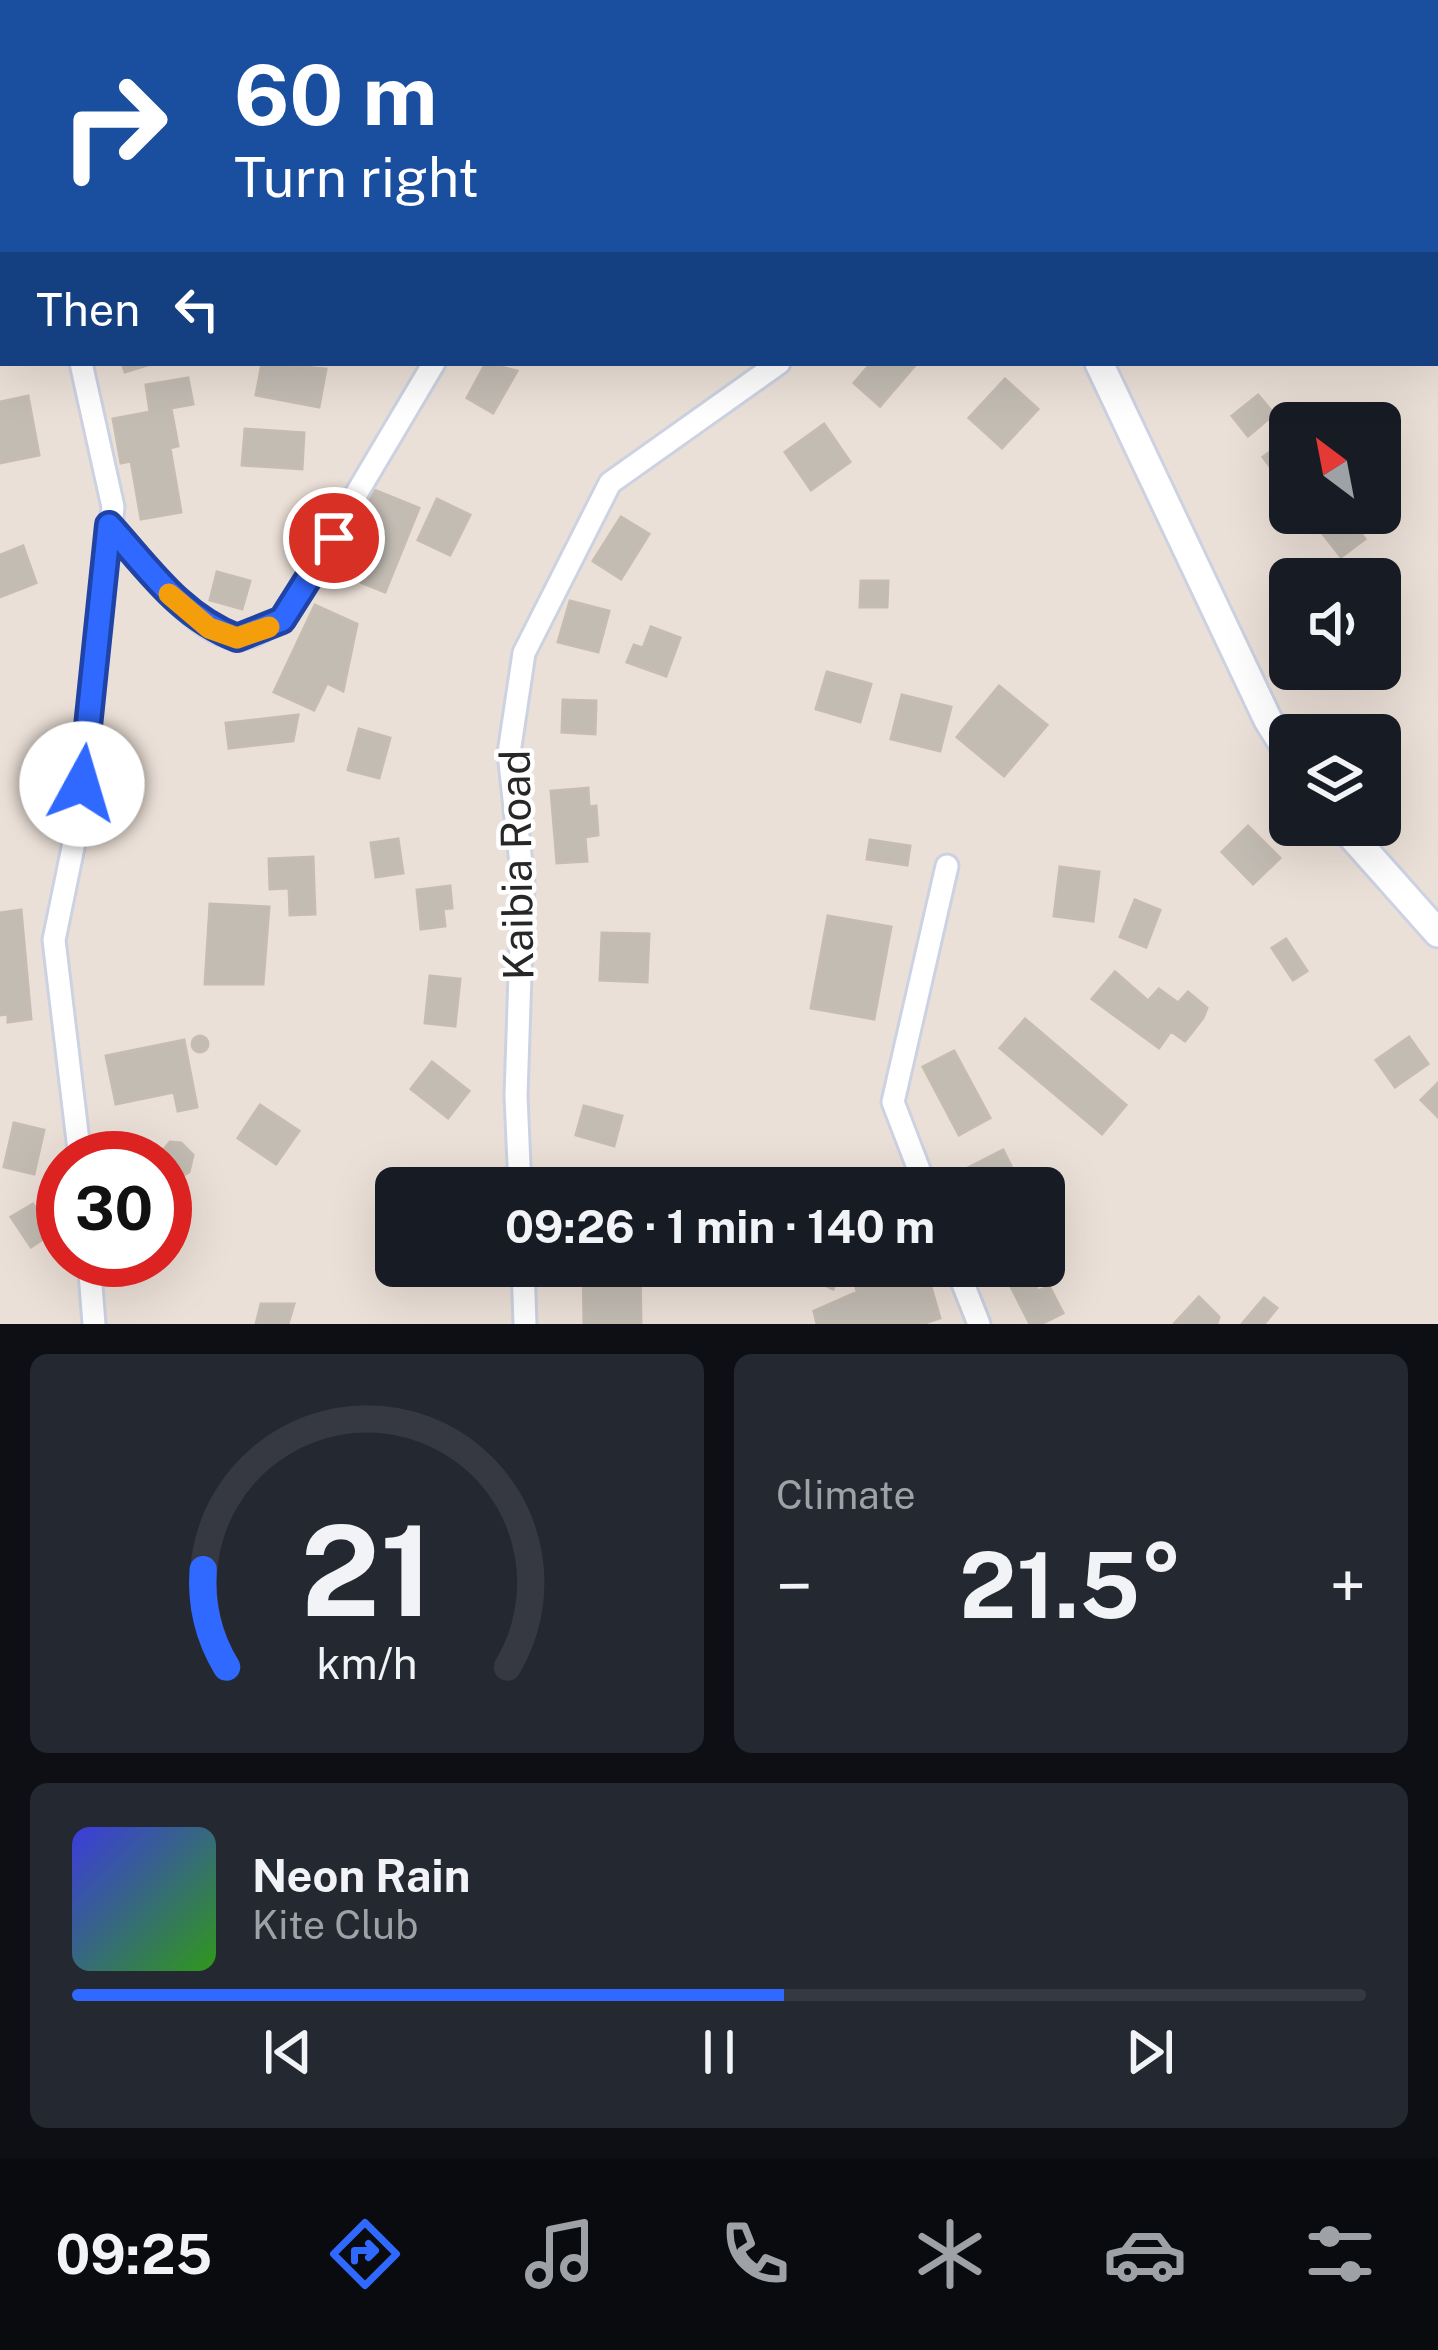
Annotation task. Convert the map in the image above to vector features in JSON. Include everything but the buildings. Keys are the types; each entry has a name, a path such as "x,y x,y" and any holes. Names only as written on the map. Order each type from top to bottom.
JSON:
{"street":[{"path":"77,1131 54,940 77,828 113,507 82,366"},
{"path":"109,525 173,598 209,628 237,638 255,634 282,620 432,366"},
{"name":"Kaibia Road","path":"519,1167 516,1096 523,881 509,753 524,653 610,483 775,366"},
{"path":"1100,366 1269,722"},
{"path":"1361,846 1438,933"},
{"path":"918,1167 893,1102 947,866"},
{"path":"91,1287 94,1324"},
{"path":"524,1287 526,1324"},
{"path":"964,1287 979,1324"}],"slow traffic":[{"path":"169,594 209,628 237,638 269,627"}],"route":[{"path":"82,784 109,525 173,598 209,628 237,638 282,620 334,538"}]}
